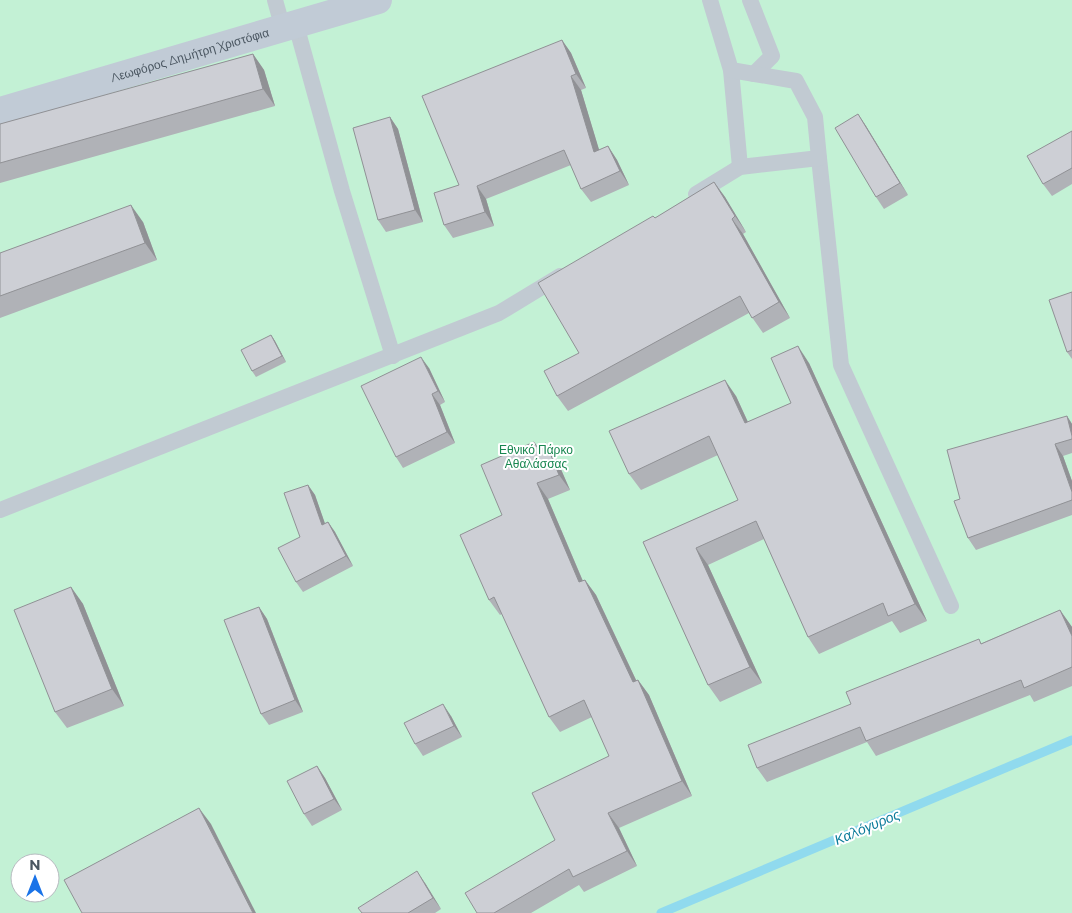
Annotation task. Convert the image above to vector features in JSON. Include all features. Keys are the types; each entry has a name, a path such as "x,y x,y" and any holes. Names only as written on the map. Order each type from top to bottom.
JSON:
{"main road":[{"name":"Λεωφόρος Δημήτρη Χριστόφια","path":"0,111 378,0"}],"lane":[{"path":"275,0 290,27 393,356"},
{"path":"710,0 731,70 740,167"},
{"path":"750,0 772,56 754,74"},
{"path":"731,70 796,81 814,117 841,365 951,606"},
{"path":"682,202 740,167 819,158"},
{"path":"0,510 499,314 574,268"}],"green space":[{"name":"Εθνικό Πάρκο Αθαλάσσας","path":"0,0 1072,0 1072,913 0,913"}],"building":[{"path":"562,40 576,74 571,76 594,152 608,146 620,171 581,189 564,150 477,186 485,212 444,225 434,193 459,185 422,96"},
{"path":"253,54 263,89 0,163 0,124"},
{"path":"858,114 900,183 876,197 835,128"},
{"path":"390,117 415,210 378,220 353,128"},
{"path":"1072,131 1072,168 1043,184 1027,156"},
{"path":"714,182 735,216 732,219 779,302 752,318 740,296 557,396 544,371 579,353 538,283 653,216 655,218"},
{"path":"131,205 145,243 0,296 0,253"},
{"path":"1072,292 1072,350 1067,352 1049,300"},
{"path":"271,335 282,356 252,371 241,350"},
{"path":"798,346 915,604 888,616 883,603 808,637 756,521 696,548 750,667 708,685 643,542 738,500 709,436 629,474 609,431 725,380 745,423 791,403 771,358"},
{"path":"421,357 438,391 432,394 447,432 396,457 361,386"},
{"path":"1067,416 1072,439 1055,444 1072,492 1072,500 968,538 954,501 960,499 947,450"},
{"path":"534,442 537,447 546,443 559,475 537,483 579,582 585,580 633,682 638,680 682,781 608,813 627,851 573,877 569,869 494,913 477,913 465,893 555,840 532,793 609,756 584,700 549,717 494,597 489,600 460,535 502,515 481,465"},
{"path":"308,485 322,525 328,522 346,556 296,582 278,548 300,537 284,493"},
{"path":"71,587 112,689 55,712 14,610"},
{"path":"259,607 295,700 261,714 224,620"},
{"path":"1060,610 1072,636 1072,667 1024,688 1021,680 866,741 860,727 757,768 748,745 851,704 846,692 979,639 981,644"},
{"path":"443,704 454,726 415,744 404,723"},
{"path":"317,766 334,799 304,814 287,781"},
{"path":"199,808 253,913 82,913 64,880"},
{"path":"417,871 433,898 408,913 362,913 358,908"}],"waterway":[{"name":"Καλόγυρος","path":"661,913 1072,740"}]}
